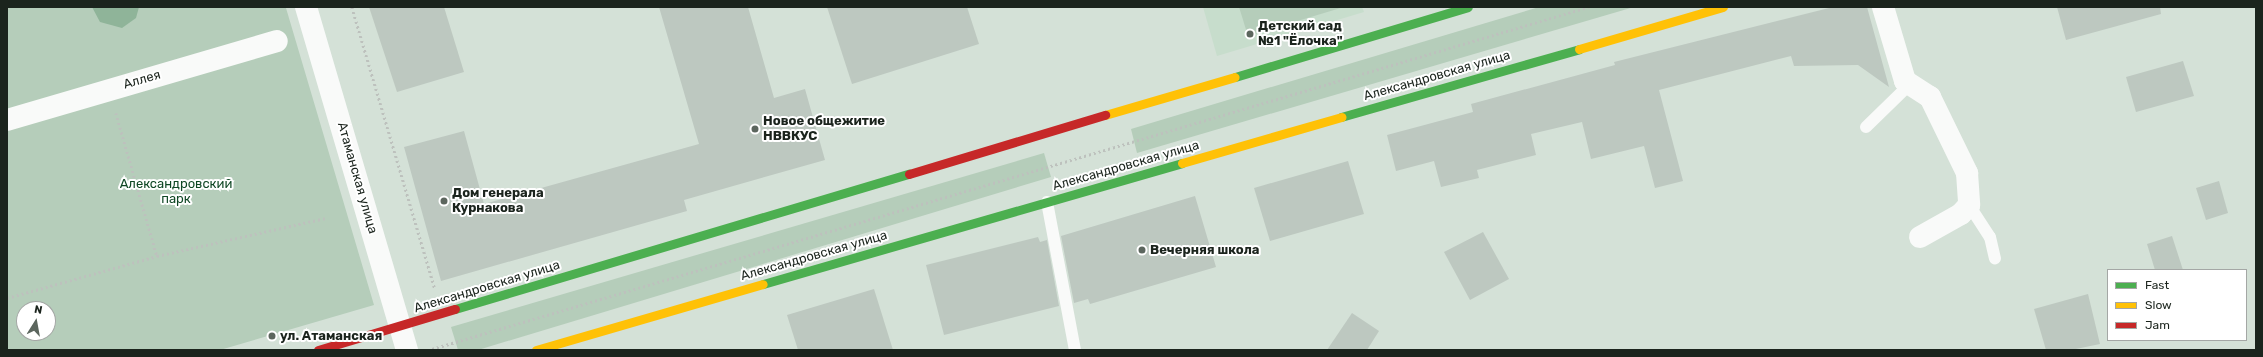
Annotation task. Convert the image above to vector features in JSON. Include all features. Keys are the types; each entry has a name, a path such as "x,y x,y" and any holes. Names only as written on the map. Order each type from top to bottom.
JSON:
{"street":[{"name":"Атаманская улица","path":"306,7 407,350"},
{"name":"Александровская улица","path":"318,350 448,313 1468,7"},
{"name":"Александровская улица","path":"536,350 1723,7"},
{"path":"1883,7 1905,81 1930,97 1944,123 1967,173 1969,205 1961,214 1920,237"},
{"name":"Аллея","path":"7,120 277,41"}],"lane":[{"path":"1866,127 1910,84"},
{"path":"1047,202 1075,350"},
{"path":"1969,205 1990,236 1995,258"}],"path":[{"path":"352,7 437,295 463,340"},
{"path":"428,350 1588,7"},
{"path":"109,90 157,256"},
{"path":"7,298 157,256 325,218"}],"shaded area":[{"path":"92,7 139,7 136,18 122,28 100,22"},
{"name":"Детский сад №1 \"Ёлочка\"","path":"1203,7 1362,7 1364,12 1217,56"}],"green space":[{"name":"Александровский парк","path":"7,7 286,8 374,305 220,350 7,350"},
{"path":"1239,7 1344,7 1248,36"},
{"path":"1539,7 1634,7 1137,153 1131,129"},
{"path":"1044,153 1051,177 478,350 458,350 451,327"}],"building":[{"path":"369,7 444,7 464,72 397,92"},
{"path":"659,7 748,7 774,98 805,89 825,160 684,200 687,211 441,281 404,147 464,131 484,204 699,144"},
{"path":"827,7 967,7 979,44 852,84"},
{"path":"1833,7 1867,7 1889,87 1858,65 1794,66 1791,56 1659,90 1683,181 1655,188 1644,146 1591,159 1582,122 1531,134 1536,155 1477,170 1479,178 1441,187 1434,161 1396,171 1387,135 1473,112 1471,104 1615,65 1614,62"},
{"path":"2057,7 2160,7 2161,14 2066,40"},
{"path":"2183,61 2194,96 2136,112 2126,77"},
{"path":"1348,161 1364,214 1270,241 1254,188"},
{"path":"2219,181 2228,213 2206,220 2196,188"},
{"name":"Вечерняя школа","path":"1195,196 1216,267 1090,304 1088,299 1074,303 1061,236"},
{"path":"1483,232 1509,279 1470,300 1444,252"},
{"path":"2172,236 2183,269 2155,269 2147,244"},
{"path":"1038,237 1040,242 1047,240 1059,306 944,335 926,265"},
{"path":"874,289 893,350 798,350 787,315"},
{"path":"2088,294 2100,344 2071,350 2046,350 2034,309"},
{"path":"1352,313 1379,331 1367,350 1327,350"}],"traffic: fast":[{"path":"1235,77 1468,7"},
{"path":"1341,117 1579,49"},
{"path":"763,284 1182,163"},
{"path":"455,309 909,174"}],"traffic: slow":[{"path":"1579,49 1723,7"},
{"path":"1105,115 1235,77"},
{"path":"1182,163 1341,117"},
{"path":"536,350 763,284"}],"traffic: jam":[{"path":"909,174 1105,115"},
{"path":"318,350 455,309"}],"place":[{"name":"Детский сад №1 \"Ёлочка\"","path":"1250,34"},
{"name":"Новое общежитие НВВКУС","path":"755,129"},
{"name":"Дом генерала Курнакова","path":"444,201"},
{"name":"Вечерняя школа","path":"1142,250"},
{"name":"ул. Атаманская","path":"272,336"}]}
